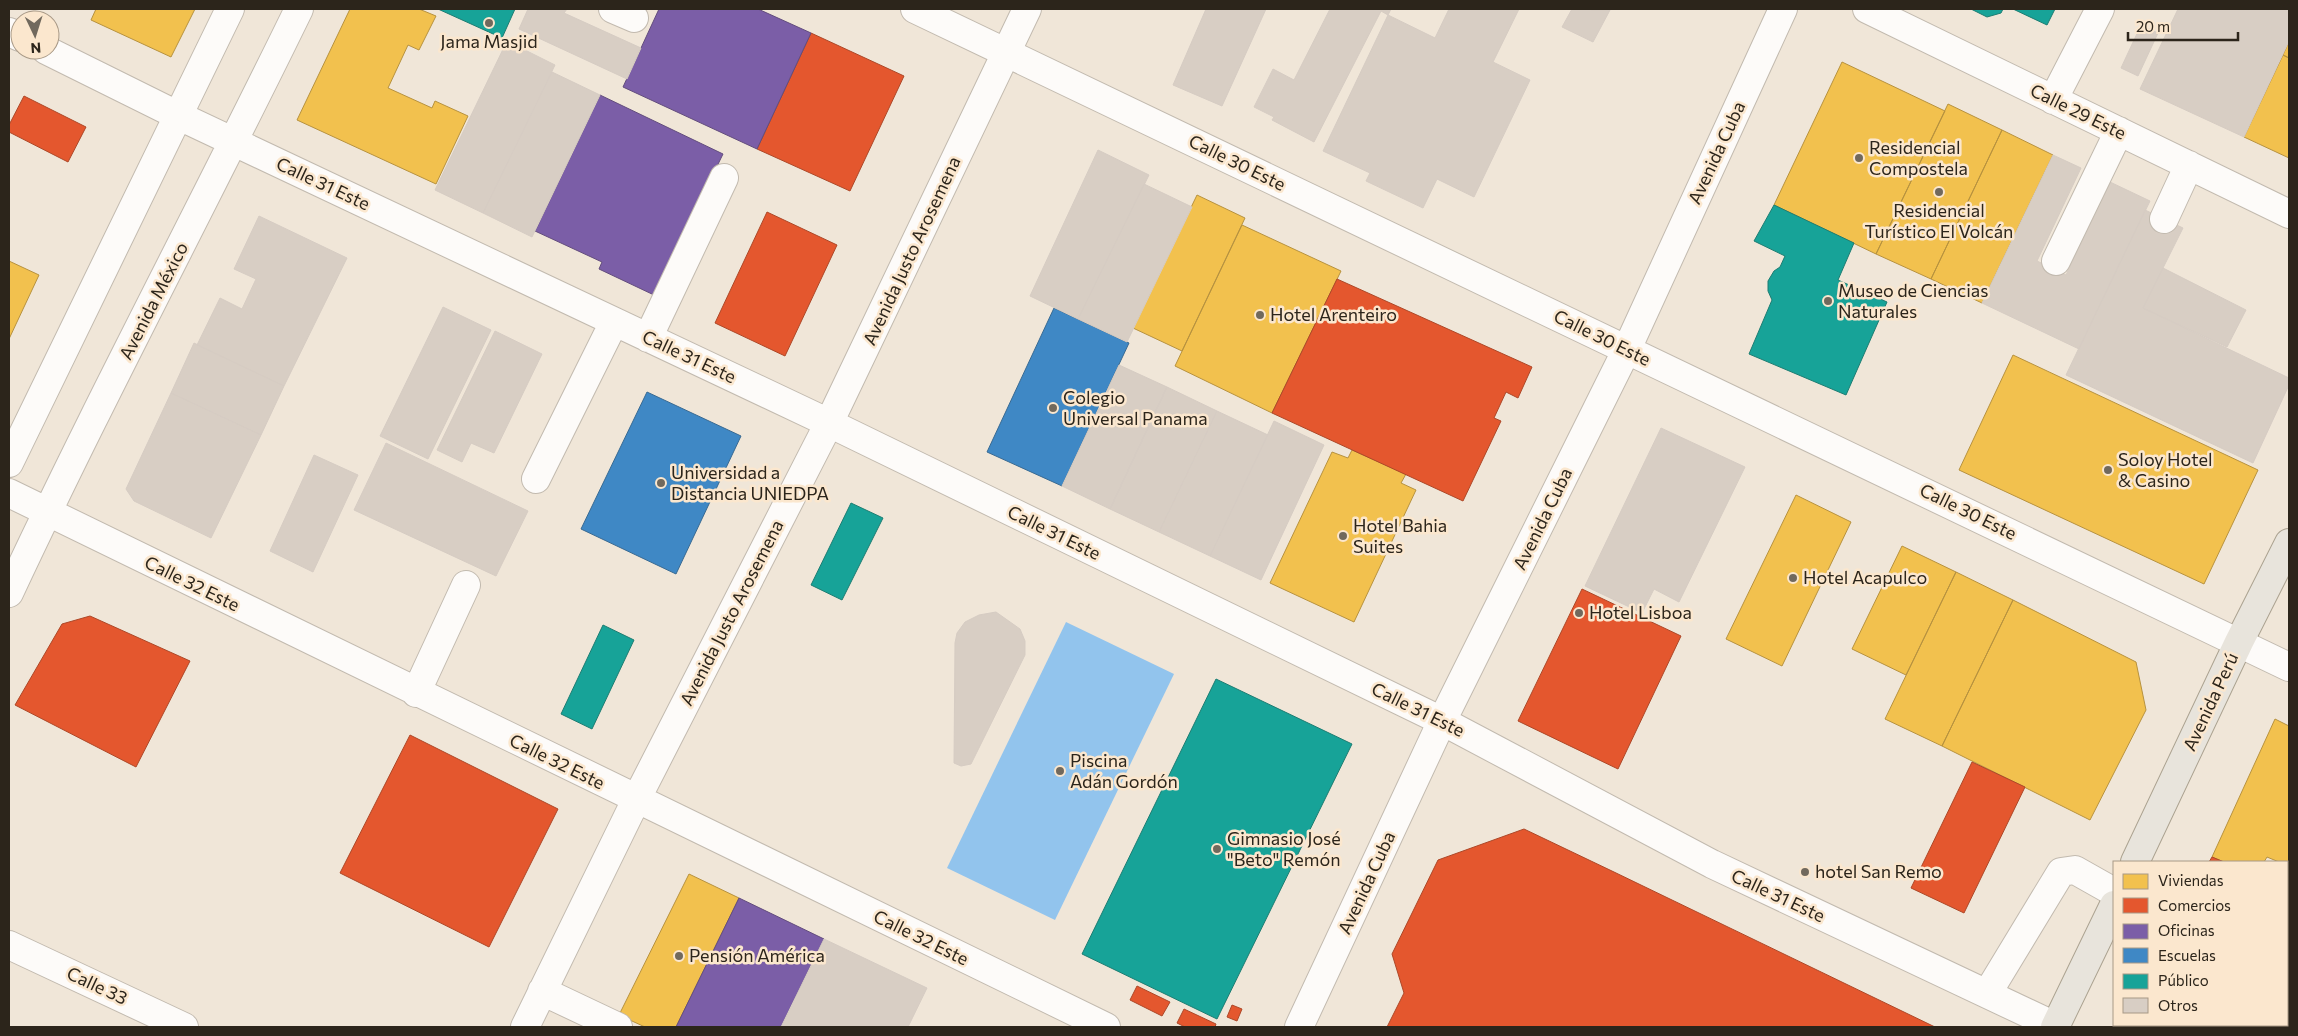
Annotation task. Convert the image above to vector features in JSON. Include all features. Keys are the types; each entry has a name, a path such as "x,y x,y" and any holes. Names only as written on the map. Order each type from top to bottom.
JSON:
{"main road":[{"name":"Avenida Perú","path":"2135,861 2239,642 2289,543"},
{"path":"2056,1027 2113,907"}],"street":[{"path":"9,463 230,9"},
{"name":"Avenida México","path":"9,592 46,513 235,142 299,9"},
{"name":"Calle 30 Este","path":"915,9 2289,667"},
{"name":"Avenida Justo Arosemena","path":"525,1027 636,800 829,423 1026,9"},
{"name":"Avenida Cuba","path":"1299,1027 1442,721 1627,349 1783,9"},
{"name":"Calle 29 Este","path":"1866,9 2289,214"},
{"path":"2053,100 2100,9"},
{"name":"Calle 31 Este","path":"60,57 177,115 829,423 1442,721 1712,864 2056,1027"},
{"path":"2056,261 2119,131"},
{"path":"2164,219 2190,165"},
{"path":"648,338 724,178"},
{"path":"536,479 614,322"},
{"name":"Calle 32 Este","path":"9,493 46,513 1106,1027"},
{"path":"416,693 466,585"},
{"path":"1987,994 2061,872 2075,870 2113,891"},
{"name":"Calle 33","path":"9,945 184,1027"},
{"path":"542,991 618,1027"}],"water":[{"name":"Piscina Adán Gordón","path":"1066,622 1174,674 1055,920 947,868"}],"building: Viviendas":[{"path":"96,9 195,9 171,57 91,20"},
{"path":"350,9 419,9 436,16 419,50 408,45 388,88 432,108 435,101 468,116 436,184 297,120"},
{"path":"2289,41 2289,58 2283,55"},
{"path":"2283,55 2289,58 2289,158 2244,137"},
{"name":"Residencial Compostela","path":"1842,62 1945,111 1876,254 1774,205"},
{"name":"Residencial Turístico El Volcán","path":"1948,104 2002,130 1931,279 1876,254"},
{"path":"2002,130 2053,155 1982,303 1931,279"},
{"path":"1197,195 1245,218 1182,351 1133,328"},
{"name":"Hotel Arenteiro","path":"1242,225 1341,271 1272,413 1175,366"},
{"path":"9,261 39,275 9,339"},
{"name":"Soloy Hotel & Casino","path":"2013,355 2258,470 2204,584 1959,470"},
{"name":"Hotel Bahia Suites","path":"1352,450 1406,474 1401,483 1416,490 1354,622 1270,583 1332,452 1348,458"},
{"path":"1796,495 1851,522 1782,666 1726,639"},
{"path":"1902,546 1956,572 1906,675 1852,649"},
{"path":"1956,572 2013,600 1942,746 1885,719"},
{"path":"2013,600 2136,662 2146,710 2090,820 1942,746"},
{"path":"2275,719 2289,726 2289,867 2288,861 2277,861 2267,857 2265,861 2222,861 2212,857"},
{"name":"Pensión América","path":"689,874 739,898 676,1027 645,1027 619,1015"}],"building: Comercios":[{"path":"811,33 904,76 850,191 757,149"},
{"path":"24,96 86,127 68,162 9,132 9,125"},
{"path":"767,212 837,245 785,356 715,323"},
{"path":"1337,279 1532,367 1518,398 1506,392 1494,418 1501,421 1463,501 1272,413"},
{"path":"1582,589 1681,636 1618,769 1518,721"},
{"path":"90,616 190,661 136,767 15,705 62,624"},
{"path":"410,735 558,809 489,947 340,873"},
{"path":"1972,762 2025,787 1964,913 1911,888"},
{"path":"1524,829 1935,1027 1387,1027 1404,993 1392,954 1438,860"},
{"path":"2212,857 2222,861 2210,861"},
{"path":"1137,986 1170,1002 1162,1016 1130,1000"},
{"path":"1232,1005 1242,1009 1237,1021 1227,1017"},
{"path":"1184,1009 1216,1024 1215,1027 1185,1027 1177,1023"},
{"path":"2134,1026 2230,1026 2230,1027"}],"building: Oficinas":[{"path":"659,9 758,9 811,33 757,149 623,87"},
{"path":"600,95 723,154 654,295 599,269 602,262 535,231"},
{"path":"739,898 824,939 781,1027 676,1027"}],"building: Escuelas":[{"name":"Colegio Universal Panama","path":"1054,308 1129,343 1062,486 987,452"},
{"name":"Universidad a Distancia UNIEDPA","path":"647,392 741,436 676,574 581,529"}],"building: Público":[{"name":"Jama Masjid","path":"438,9 515,9 502,38"},
{"path":"1971,9 2003,9 2001,13 1987,17"},
{"path":"2013,9 2055,9 2047,25"},
{"name":"Museo de Ciencias Naturales","path":"1774,205 1854,243 1838,280 1887,302 1846,395 1749,354 1772,300 1768,291 1768,281 1774,271 1780,267 1785,256 1754,241"},
{"path":"851,503 883,518 842,600 811,585"},
{"path":"603,625 634,640 592,729 561,714"},
{"name":"Gimnasio José \"Beto\" Remón","path":"1216,679 1352,744 1217,1019 1082,954"}],"building: Otros":[{"path":"528,9 567,9 564,13 641,48 627,79 519,29"},
{"path":"1206,9 1266,9 1222,106 1173,85"},
{"path":"1330,9 1391,9 1388,15 1381,11 1314,142 1272,120 1274,117 1254,107 1273,69 1294,80"},
{"path":"1449,9 1519,9 1493,62 1530,80 1474,197 1437,179 1423,208 1366,181 1370,173 1323,151 1388,15 1435,38"},
{"path":"1572,9 1610,10 1593,42 1562,27"},
{"path":"2178,9 2289,9 2289,41 2244,137 2140,89"},
{"path":"2141,25 2158,33 2138,76 2121,68"},
{"path":"507,41 555,65 483,213 435,190"},
{"path":"552,72 600,95 532,237 483,213"},
{"path":"1098,150 1149,175 1078,319 1030,296"},
{"path":"2053,155 2081,168 2037,261 2066,275 2110,182 2150,201 2079,349 1982,303"},
{"path":"1144,184 1192,207 1127,342 1078,319"},
{"path":"2145,210 2183,228 2143,308 2289,378 2289,385 2253,463 2066,375"},
{"path":"259,216 347,258 284,386 197,345 220,298 242,309 256,279 234,269"},
{"path":"2163,268 2246,310 2227,347 2143,308"},
{"path":"443,307 491,330 428,459 380,436"},
{"path":"495,331 542,354 494,453 471,443 462,462 437,450"},
{"path":"194,343 284,386 261,435 171,393"},
{"path":"1119,365 1167,387 1110,509 1062,486"},
{"path":"1167,387 1217,411 1159,532 1110,509"},
{"path":"171,393 261,435 211,538 134,501 126,489"},
{"path":"1217,411 1268,435 1210,556 1159,532"},
{"path":"1274,421 1324,445 1261,580 1210,556"},
{"path":"1661,428 1745,467 1679,602 1654,589 1642,613 1585,586"},
{"path":"386,443 528,511 496,576 354,510"},
{"path":"314,455 358,475 313,572 270,551"},
{"path":"996,612 1020,629 1025,641 1025,655 971,764 961,766 954,763 955,643 957,633 965,622 979,615"},
{"path":"2288,912 2289,913 2289,1027 2284,1026 2288,1026"},
{"path":"824,939 927,988 908,1027 781,1027"},
{"path":"2283,1026 2286,1027 2230,1027"}],"place":[{"name":"Jama Masjid","path":"489,23"},
{"name":"Residencial Compostela","path":"1859,158"},
{"name":"Residencial Turístico El Volcán","path":"1939,192"},
{"name":"Museo de Ciencias Naturales","path":"1828,301"},
{"name":"Hotel Arenteiro","path":"1260,315"},
{"name":"Colegio Universal Panama","path":"1053,408"},
{"name":"Soloy Hotel & Casino","path":"2108,470"},
{"name":"Universidad a Distancia UNIEDPA","path":"661,483"},
{"name":"Hotel Bahia Suites","path":"1343,536"},
{"name":"Hotel Acapulco","path":"1793,578"},
{"name":"Hotel Lisboa","path":"1579,613"},
{"name":"Piscina Adán Gordón","path":"1060,771"},
{"name":"Gimnasio José \"Beto\" Remón","path":"1217,849"},
{"name":"hotel San Remo","path":"1805,872"},
{"name":"Pensión América","path":"679,956"}]}
